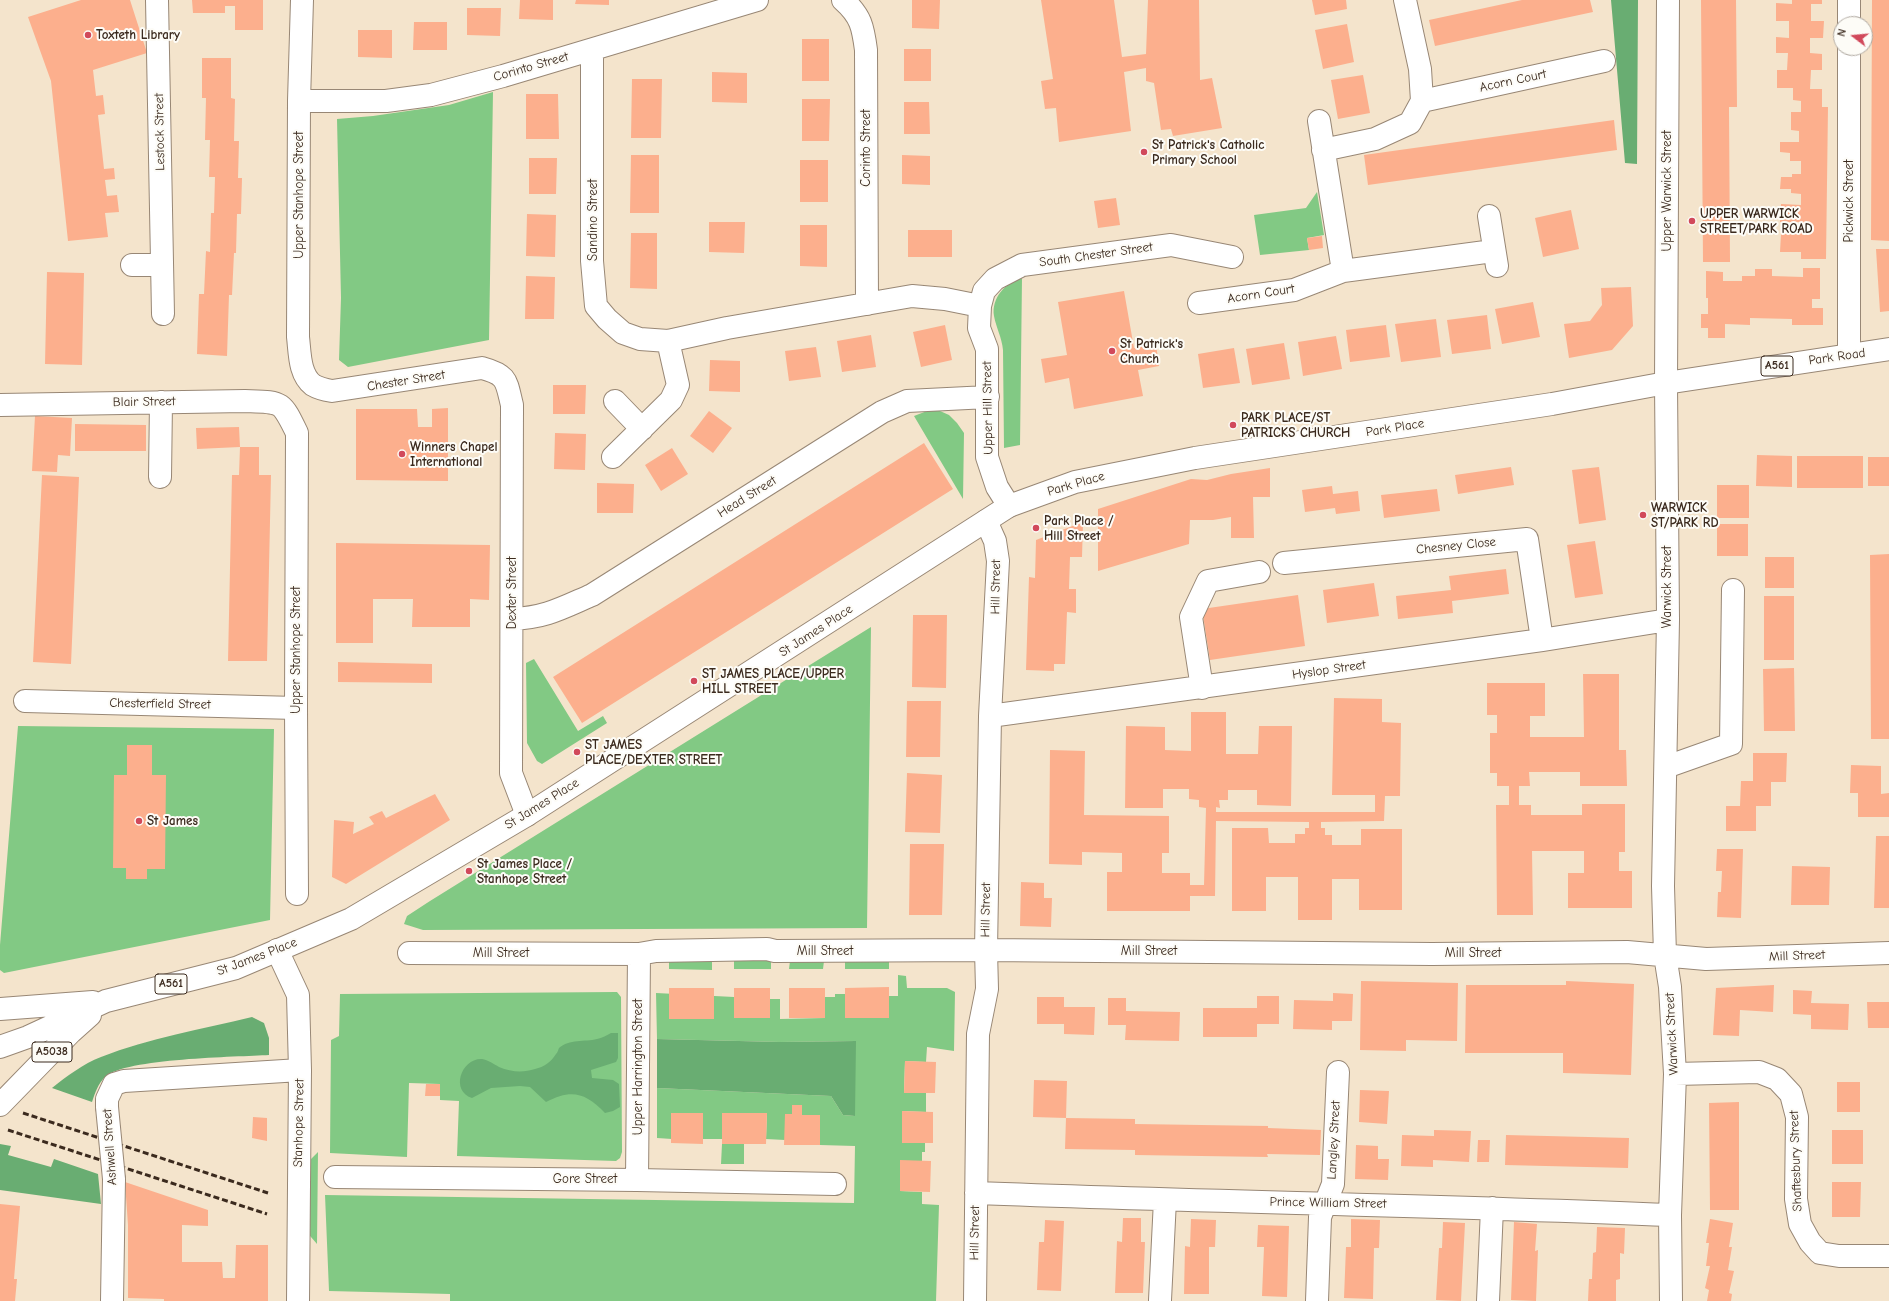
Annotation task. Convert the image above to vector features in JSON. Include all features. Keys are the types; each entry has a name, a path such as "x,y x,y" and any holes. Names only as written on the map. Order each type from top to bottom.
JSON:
{"main road":[{"name":"Lestock Street","path":"157,0 162,314"},
{"name":"Upper Stanhope Street","path":"302,0 299,101 298,337 301,365 306,375 314,385"},
{"name":"Corinto Street","path":"299,101 386,101 431,95 592,50 757,0"},
{"name":"Corinto Street","path":"843,0 854,10 863,26 866,50 867,304"},
{"path":"1324,150 1375,139 1410,123 1422,101 1420,69 1405,0"},
{"name":"Upper Warwick Street","path":"1666,383 1668,0"},
{"path":"1849,0 1849,16"},
{"name":"Sandino Street","path":"592,50 592,261 596,306 607,319 623,333 640,339 668,341 727,328 912,296 945,299 980,306"},
{"name":"Pickwick Street","path":"1849,56 1849,355"},
{"name":"Acorn Court","path":"1422,101 1604,61"},
{"path":"1319,121 1343,271"},
{"name":"Acorn Court","path":"1199,303 1294,290 1343,271 1495,258 1489,216"},
{"name":"South Chester Street","path":"980,306 984,291 995,279 1022,265 1171,245 1232,257"},
{"path":"132,266 162,265"},
{"name":"Upper Hill Street","path":"980,306 979,328 987,349 987,457 997,487 1009,506"},
{"path":"613,457 671,400 678,385 668,341"},
{"name":"Park Road","path":"1666,383 1889,349"},
{"name":"Chester Street","path":"314,385 332,391 341,391 482,368 498,373"},
{"name":"Dexter Street","path":"498,373 505,379 512,406 511,773 527,815"},
{"name":"Park Place","path":"1009,506 1075,482 1132,470 1203,457 1552,404 1666,383"},
{"name":"Warwick Street","path":"1666,383 1668,620 1663,886 1665,955 1670,987 1675,1074 1670,1215 1671,1301"},
{"name":"Head Street","path":"512,619 529,618 549,614 592,595 882,412 907,401 988,397"},
{"path":"615,401 642,428"},
{"path":"160,478 161,402"},
{"name":"Blair Street","path":"0,405 161,402 274,402 285,409"},
{"name":"Upper Stanhope Street","path":"285,409 297,433 297,894"},
{"name":"St James Place","path":"0,1009 106,1001 236,968 350,919 527,815 1009,506"},
{"name":"Hill Street","path":"975,1301 978,1034 987,989 986,950 990,716 998,561 995,541 986,521"},
{"name":"Chesney Close","path":"1284,563 1527,539 1542,640"},
{"path":"1202,688 1191,618 1208,581 1259,572"},
{"path":"1666,768 1731,744 1733,590"},
{"name":"Hyslop Street","path":"990,716 1542,640 1668,620"},
{"name":"Chesterfield Street","path":"25,701 296,708"},
{"name":"Mill Street","path":"409,954 639,954 656,952 767,949 775,951 986,950 1424,954 1627,952 1706,959 1889,953"},
{"name":"Stanhope Street","path":"277,950 298,994 300,1070 298,1301"},
{"name":"Upper Harrington Street","path":"637,1180 639,954"},
{"name":"St James Place","path":"0,1047 28,1037 106,1001"},
{"name":"A5038","path":"0,1106 71,1032 106,1001"},
{"name":"Ashwell Street","path":"112,1301 114,1179 107,1099 114,1084 124,1081 300,1070"},
{"name":"Langley Street","path":"1317,1301 1320,1217 1333,1184 1338,1072"},
{"name":"Shaftesbury Street","path":"1675,1074 1759,1072 1777,1079 1791,1094 1797,1117 1796,1199 1800,1224 1810,1242 1820,1253 1839,1256 1889,1256"},
{"name":"Gore Street","path":"335,1177 637,1180 835,1184"},
{"name":"Prince William Street","path":"976,1194 1492,1208 1670,1215"},
{"path":"1160,1300 1165,1200"},
{"path":"1488,1301 1492,1208"}],"green space":[{"path":"1611,0 1638,0 1637,164 1625,163"},
{"path":"493,92 489,340 348,367 339,360 341,298 337,119 373,116 449,105"},
{"path":"1317,192 1324,235 1307,238 1309,250 1260,255 1254,215 1306,208"},
{"path":"1022,278 1020,445 1004,448 1003,350 994,316 994,309 997,297 1005,287"},
{"path":"927,411 940,411 949,415 964,433 963,499 914,416"},
{"path":"871,627 867,928 423,930 404,924 407,916 430,901"},
{"path":"534,659 578,731 603,716 607,723 542,764 537,761 527,743 526,663"},
{"path":"18,726 274,729 270,920 4,973 0,970 0,945"},
{"path":"845,960 889,961 889,969 845,969"},
{"path":"669,961 712,962 712,970 669,969"},
{"path":"734,961 771,961 771,969 734,969"},
{"path":"790,961 824,961 823,969 789,969"},
{"path":"898,975 906,976 907,988 947,988 955,992 954,1051 927,1047 926,1062 905,1061 904,1092 926,1093 926,1112 902,1111 902,1142 925,1143 925,1152 922,1152 922,1161 900,1161 900,1191 922,1192 922,1204 939,1205 936,1301 450,1301 450,1294 329,1291 325,1195 854,1203 855,1146 820,1145 820,1115 802,1115 802,1105 792,1105 792,1114 785,1115 785,1140 766,1139 767,1114 722,1139 703,1139 703,1113 672,1113 672,1139 657,1138 657,1088 831,1096 843,1115 855,1116 855,1041 780,1042 657,1039 656,993 734,997 734,1018 770,1018 770,999 780,999 780,1019 825,1018 825,997 835,997 835,994 845,994 845,1018 889,1018 889,996 898,996"},
{"path":"617,992 621,997 622,1152 620,1158 616,1161 457,1156 459,1101 440,1100 440,1084 409,1083 407,1157 330,1153 331,1040 339,1036 340,994"},
{"path":"252,1017 264,1023 269,1038 269,1055 157,1062 116,1071 105,1077 92,1102 52,1088 88,1063 119,1050 157,1039"},
{"path":"611,1033 618,1033 618,1058 616,1062 591,1070 592,1078 613,1080 619,1084 620,1107 613,1111 605,1113 598,1106 584,1097 570,1094 563,1095 546,1102 530,1087 520,1086 491,1088 472,1098 465,1094 461,1089 460,1082 464,1069 468,1064 475,1060 482,1059 512,1071 530,1070 547,1064 554,1057 559,1048 567,1043 599,1039"},
{"path":"657,1039 780,1042 856,1041 855,1116 843,1115 831,1096 657,1088"},
{"path":"0,1144 11,1146 8,1155 51,1167 54,1159 98,1174 101,1204 0,1190"},
{"path":"722,1144 744,1144 744,1164 721,1164"},
{"path":"318,1152 317,1244 305,1230 306,1164"}],"building":[{"path":"81,0 130,0 147,53 93,70 96,96 103,95 105,114 98,115 104,169 114,168 115,179 105,180 107,196 117,195 119,212 105,213 108,237 68,241 51,81 28,17"},
{"path":"192,0 263,0 263,30 235,30 235,6 225,6 225,13 193,13"},
{"path":"520,0 553,0 553,20 519,19"},
{"path":"576,0 609,0 609,5 575,4"},
{"path":"912,0 940,0 939,29 912,28"},
{"path":"1041,0 1114,0 1122,57 1146,54 1148,0 1199,0 1200,80 1212,78 1222,128 1173,136 1171,129 1161,130 1154,83 1146,81 1146,68 1124,72 1131,131 1059,142 1056,108 1045,109 1041,81 1053,79"},
{"path":"1312,0 1346,0 1347,9 1315,15"},
{"path":"1522,0 1590,0 1593,12 1435,46 1429,20"},
{"path":"1701,0 1736,0 1737,107 1729,107 1730,262 1703,262"},
{"path":"1792,0 1822,0 1822,4 1811,4 1811,21 1824,21 1823,38 1810,38 1810,53 1822,54 1822,70 1811,70 1810,89 1822,89 1822,107 1828,107 1826,259 1801,259 1801,252 1780,252 1781,234 1800,234 1800,222 1780,222 1781,204 1801,205 1801,194 1791,193 1791,189 1780,189 1781,177 1792,177 1792,174 1801,174 1801,161 1790,161 1790,153 1780,152 1780,142 1799,142 1799,131 1791,130 1791,112 1801,112 1801,101 1793,100 1793,88 1777,88 1777,70 1787,70 1788,53 1776,53 1776,37 1789,38 1789,21 1776,21 1776,3 1792,4"},
{"path":"1872,0 1889,0 1889,241 1871,240 1872,56 1873,56"},
{"path":"467,8 501,8 500,36 467,35"},
{"path":"414,22 447,22 447,50 413,50"},
{"path":"1347,24 1354,62 1323,69 1315,30"},
{"path":"358,30 392,30 392,58 358,57"},
{"path":"802,39 829,39 829,81 802,81"},
{"path":"904,49 931,49 931,81 904,81"},
{"path":"202,58 231,58 231,98 235,99 234,141 239,141 238,178 242,178 241,214 237,214 236,253 234,253 232,295 229,295 227,356 197,354 199,294 204,294 206,251 210,252 211,213 214,213 215,177 209,177 210,140 205,140 206,98 202,98"},
{"path":"712,72 747,73 747,103 712,102"},
{"path":"1363,75 1370,113 1338,119 1331,80"},
{"path":"632,79 662,79 661,138 631,138"},
{"path":"526,94 558,94 559,139 526,139"},
{"path":"802,99 830,99 829,141 802,141"},
{"path":"904,102 929,102 930,134 904,134"},
{"path":"1614,120 1617,150 1368,185 1364,155"},
{"path":"631,155 659,155 659,213 630,213"},
{"path":"902,155 930,156 930,185 902,184"},
{"path":"529,158 557,158 556,194 529,194"},
{"path":"800,160 828,160 828,202 800,202"},
{"path":"1116,198 1120,225 1098,228 1094,201"},
{"path":"1571,210 1579,249 1543,257 1535,218"},
{"path":"527,214 556,215 555,257 526,256"},
{"path":"709,222 745,222 744,253 709,252"},
{"path":"800,225 827,225 827,267 800,266"},
{"path":"908,230 952,230 952,257 908,257"},
{"path":"631,233 657,233 657,289 630,288"},
{"path":"1322,236 1323,248 1309,250 1307,238"},
{"path":"1876,249 1889,249 1889,311 1880,312"},
{"path":"1803,268 1820,268 1820,299 1812,299 1812,308 1823,308 1823,325 1792,325 1792,319 1750,318 1750,325 1725,324 1725,338 1708,338 1708,328 1701,328 1701,314 1708,314 1708,298 1706,298 1706,271 1723,272 1723,281 1742,281 1742,276 1755,276 1755,269 1772,269 1772,276 1803,277"},
{"path":"47,272 84,273 82,365 45,364"},
{"path":"526,276 555,277 554,319 525,319"},
{"path":"1631,287 1633,326 1612,350 1569,358 1564,324 1590,321 1602,305 1601,288"},
{"name":"St Patrick's Church","path":"1124,291 1134,348 1156,344 1159,366 1138,370 1143,396 1074,409 1069,378 1045,383 1041,359 1067,355 1058,302"},
{"path":"1533,302 1540,337 1502,344 1495,309"},
{"path":"1487,315 1491,349 1452,354 1447,320"},
{"path":"1436,319 1441,357 1401,362 1395,324"},
{"path":"945,325 952,360 921,367 913,332"},
{"path":"1386,325 1390,357 1350,362 1346,330"},
{"path":"871,335 876,367 842,372 837,341"},
{"path":"1336,336 1342,369 1303,376 1298,342"},
{"path":"1284,343 1290,379 1252,385 1246,349"},
{"path":"816,347 821,377 789,381 785,351"},
{"path":"1234,348 1240,383 1203,388 1198,354"},
{"path":"710,360 740,361 740,392 709,391"},
{"path":"553,385 586,385 585,414 553,414"},
{"name":"Winners Chapel International","path":"448,408 448,481 356,480 356,409 417,409 418,427 432,427 432,409"},
{"path":"709,411 732,428 713,453 690,436"},
{"path":"35,416 72,418 70,456 58,455 57,472 32,471"},
{"path":"75,424 146,425 146,451 75,451"},
{"path":"239,427 240,447 197,449 196,428"},
{"path":"555,433 586,434 585,470 554,469"},
{"path":"924,443 953,489 582,723 553,677"},
{"path":"240,447 259,447 259,475 271,475 267,661 228,661 232,475 239,475"},
{"path":"672,448 688,474 661,491 645,465"},
{"path":"1757,455 1792,456 1792,487 1756,486"},
{"path":"1797,456 1863,456 1863,488 1797,488"},
{"path":"1868,457 1889,457 1889,486 1868,486"},
{"path":"1511,467 1514,485 1458,494 1455,475"},
{"path":"1599,467 1606,520 1579,524 1572,470"},
{"path":"1270,468 1270,497 1253,497 1254,538 1231,538 1231,517 1213,520 1190,520 1189,544 1098,571 1098,509 1191,479 1207,480 1231,474"},
{"path":"42,475 79,477 71,664 33,662"},
{"path":"597,483 634,484 633,513 597,513"},
{"path":"1717,485 1749,485 1749,518 1717,518"},
{"path":"1332,486 1333,494 1358,491 1360,511 1336,514 1335,508 1305,512 1302,490"},
{"path":"1437,489 1440,511 1384,518 1381,495"},
{"path":"1083,522 1082,557 1070,557 1069,589 1076,589 1076,613 1067,612 1065,664 1054,664 1054,671 1026,670 1029,577 1035,578 1036,540"},
{"path":"1717,524 1748,524 1748,556 1717,556"},
{"path":"1595,541 1603,594 1575,598 1567,545"},
{"path":"336,543 490,545 489,600 470,599 470,627 412,627 413,599 373,599 373,643 336,643"},
{"path":"1889,554 1889,739 1871,739 1870,555"},
{"path":"1765,557 1794,557 1794,588 1765,588"},
{"path":"1506,569 1509,594 1452,601 1453,613 1398,619 1396,596 1451,590 1449,576"},
{"path":"1374,583 1379,616 1327,623 1323,590"},
{"path":"1298,595 1305,646 1210,660 1202,609"},
{"path":"1764,596 1794,596 1794,660 1764,660"},
{"path":"913,615 947,615 946,688 912,687"},
{"path":"338,662 432,664 432,683 338,682"},
{"path":"1794,668 1795,731 1764,731 1763,669"},
{"path":"1583,674 1619,674 1619,750 1626,750 1627,786 1580,786 1580,772 1529,772 1530,786 1519,786 1519,805 1531,805 1531,815 1582,815 1582,804 1625,804 1625,852 1619,852 1619,871 1632,871 1632,908 1568,908 1568,873 1584,873 1584,851 1532,851 1533,915 1497,915 1496,805 1509,805 1509,786 1497,786 1497,773 1490,773 1490,733 1497,733 1497,715 1487,715 1487,683 1545,683 1545,716 1530,716 1530,737 1584,737"},
{"path":"1334,698 1382,699 1382,722 1401,723 1400,796 1385,796 1384,821 1321,822 1321,828 1325,828 1325,835 1332,835 1332,845 1361,845 1361,829 1402,829 1402,910 1359,910 1359,879 1332,879 1332,920 1298,920 1298,877 1266,877 1266,911 1232,911 1232,828 1268,828 1269,843 1295,843 1295,834 1305,834 1305,828 1309,828 1309,822 1216,821 1215,896 1190,896 1190,911 1107,911 1107,872 1122,872 1122,853 1082,852 1082,865 1049,864 1050,750 1085,751 1084,815 1169,816 1169,853 1162,853 1162,873 1190,873 1190,885 1204,885 1206,808 1199,807 1199,800 1189,799 1189,789 1163,789 1163,808 1125,808 1126,726 1165,727 1165,750 1191,751 1191,712 1226,712 1226,754 1258,754 1259,726 1292,726 1291,806 1257,805 1257,790 1228,790 1228,800 1219,800 1220,808 1216,807 1216,812 1375,812 1375,795 1332,795"},
{"path":"907,701 941,701 940,757 906,757"},
{"name":"St James","path":"127,745 152,745 152,775 166,775 165,869 147,869 147,879 126,879 126,868 113,868 114,775 127,775"},
{"path":"1753,753 1787,753 1786,782 1771,782 1771,806 1756,806 1756,831 1726,831 1726,806 1740,806 1741,781 1753,781"},
{"path":"1851,765 1881,766 1881,794 1889,793 1889,817 1858,817 1858,793 1850,793"},
{"path":"907,773 942,775 940,833 905,832"},
{"path":"435,794 450,820 346,884 332,877 334,820 354,822 353,834 374,824 369,817 382,811 386,818"},
{"path":"1876,836 1889,836 1889,908 1874,908"},
{"path":"910,844 944,844 942,915 909,915"},
{"path":"1717,849 1743,849 1741,918 1717,917 1718,892 1721,892 1722,871 1716,871"},
{"path":"1792,866 1830,867 1829,905 1791,905"},
{"path":"1021,882 1044,883 1044,898 1052,898 1051,927 1020,926"},
{"path":"1361,981 1458,983 1457,1041 1406,1040 1406,1051 1360,1050"},
{"path":"1566,981 1634,984 1631,1075 1563,1073 1563,1053 1465,1053 1466,985 1566,985"},
{"path":"1774,985 1773,1012 1740,1010 1739,1036 1713,1035 1716,988"},
{"path":"889,987 889,1018 845,1018 845,988"},
{"path":"669,988 714,988 714,1019 669,1019"},
{"path":"734,988 770,988 770,1018 734,1018"},
{"path":"789,988 825,988 825,1018 789,1018"},
{"path":"1793,990 1812,991 1811,1003 1849,1004 1848,1030 1811,1029 1811,1015 1793,1014"},
{"path":"1333,993 1353,994 1352,1021 1332,1021 1332,1030 1293,1029 1294,1000 1333,1001"},
{"path":"1257,996 1279,996 1279,1024 1257,1024 1257,1037 1203,1037 1203,1008 1257,1008"},
{"path":"1037,997 1064,997 1064,1007 1095,1007 1094,1035 1064,1034 1064,1024 1037,1024"},
{"path":"1108,998 1126,998 1126,1011 1180,1012 1179,1041 1125,1040 1126,1025 1108,1025"},
{"path":"1867,1002 1889,1002 1889,1028 1868,1028"},
{"path":"905,1061 936,1062 935,1093 904,1093"},
{"path":"1034,1080 1067,1081 1066,1118 1033,1117"},
{"path":"1837,1082 1860,1082 1860,1112 1837,1112"},
{"path":"426,1084 440,1084 440,1096 425,1096"},
{"path":"1360,1090 1389,1091 1387,1124 1359,1122"},
{"path":"1739,1102 1739,1210 1710,1210 1709,1103"},
{"path":"792,1105 802,1105 802,1115 820,1115 820,1145 784,1145 785,1114 792,1114"},
{"path":"902,1111 933,1112 933,1143 902,1143"},
{"path":"671,1113 703,1113 703,1144 671,1143"},
{"path":"722,1113 767,1113 766,1144 722,1144"},
{"path":"253,1117 267,1118 267,1141 252,1138"},
{"path":"1066,1118 1135,1119 1135,1124 1268,1126 1268,1128 1321,1130 1320,1155 1267,1154 1268,1157 1135,1155 1135,1150 1065,1149"},
{"path":"1434,1130 1471,1131 1469,1162 1433,1160 1433,1167 1401,1166 1402,1135 1434,1136"},
{"path":"1832,1130 1863,1130 1863,1164 1832,1164"},
{"path":"1506,1135 1629,1138 1628,1168 1505,1165"},
{"path":"1478,1140 1490,1140 1489,1162 1477,1162"},
{"path":"1356,1145 1378,1146 1378,1159 1389,1159 1388,1180 1355,1179"},
{"path":"900,1160 931,1161 930,1192 900,1191"},
{"path":"125,1182 208,1210 208,1226 182,1225 182,1262 222,1262 223,1278 235,1278 236,1245 268,1245 268,1301 164,1301 164,1299 128,1298 128,1225"},
{"path":"1832,1182 1861,1182 1860,1217 1832,1217"},
{"path":"0,1204 20,1206 14,1279 17,1279 15,1301 0,1301"},
{"path":"1123,1218 1141,1218 1141,1242 1145,1242 1143,1293 1115,1293 1117,1241 1122,1242"},
{"path":"1191,1219 1216,1220 1215,1247 1209,1247 1209,1294 1184,1294 1185,1246 1190,1247"},
{"path":"1351,1219 1380,1220 1379,1248 1374,1248 1373,1299 1344,1298 1346,1247 1351,1247"},
{"path":"1710,1219 1733,1223 1729,1247 1732,1247 1728,1270 1734,1271 1729,1293 1732,1294 1731,1301 1707,1301 1709,1290 1705,1288 1710,1266 1706,1266 1709,1243 1706,1243"},
{"path":"1045,1220 1064,1221 1061,1291 1037,1290 1039,1242 1044,1242"},
{"path":"1443,1222 1465,1223 1461,1301 1436,1300 1439,1248 1442,1248"},
{"path":"1514,1222 1537,1224 1535,1251 1538,1250 1536,1301 1511,1300"},
{"path":"1258,1225 1289,1226 1287,1297 1262,1296 1264,1247 1257,1247"},
{"path":"1597,1227 1625,1228 1624,1254 1620,1253 1620,1279 1616,1280 1616,1301 1588,1301 1589,1279 1592,1279 1593,1253 1596,1252"}],"railway":[{"path":"23,1113 268,1193"},
{"path":"8,1130 267,1214"}],"place":[{"name":"Toxteth Library","path":"88,35"},
{"name":"St Patrick's Catholic Primary School","path":"1144,152"},
{"name":"UPPER WARWICK STREET/PARK ROAD","path":"1692,221"},
{"name":"St Patrick's Church","path":"1112,351"},
{"name":"PARK PLACE/ST PATRICKS CHURCH","path":"1233,425"},
{"name":"Winners Chapel International","path":"402,454"},
{"name":"WARWICK ST/PARK RD","path":"1643,515"},
{"name":"Park Place / Hill Street","path":"1036,528"},
{"name":"ST JAMES PLACE/UPPER HILL STREET","path":"694,681"},
{"name":"ST JAMES PLACE/DEXTER STREET","path":"577,752"},
{"name":"St James","path":"139,821"},
{"name":"St James Place / Stanhope Street","path":"469,871"}]}
